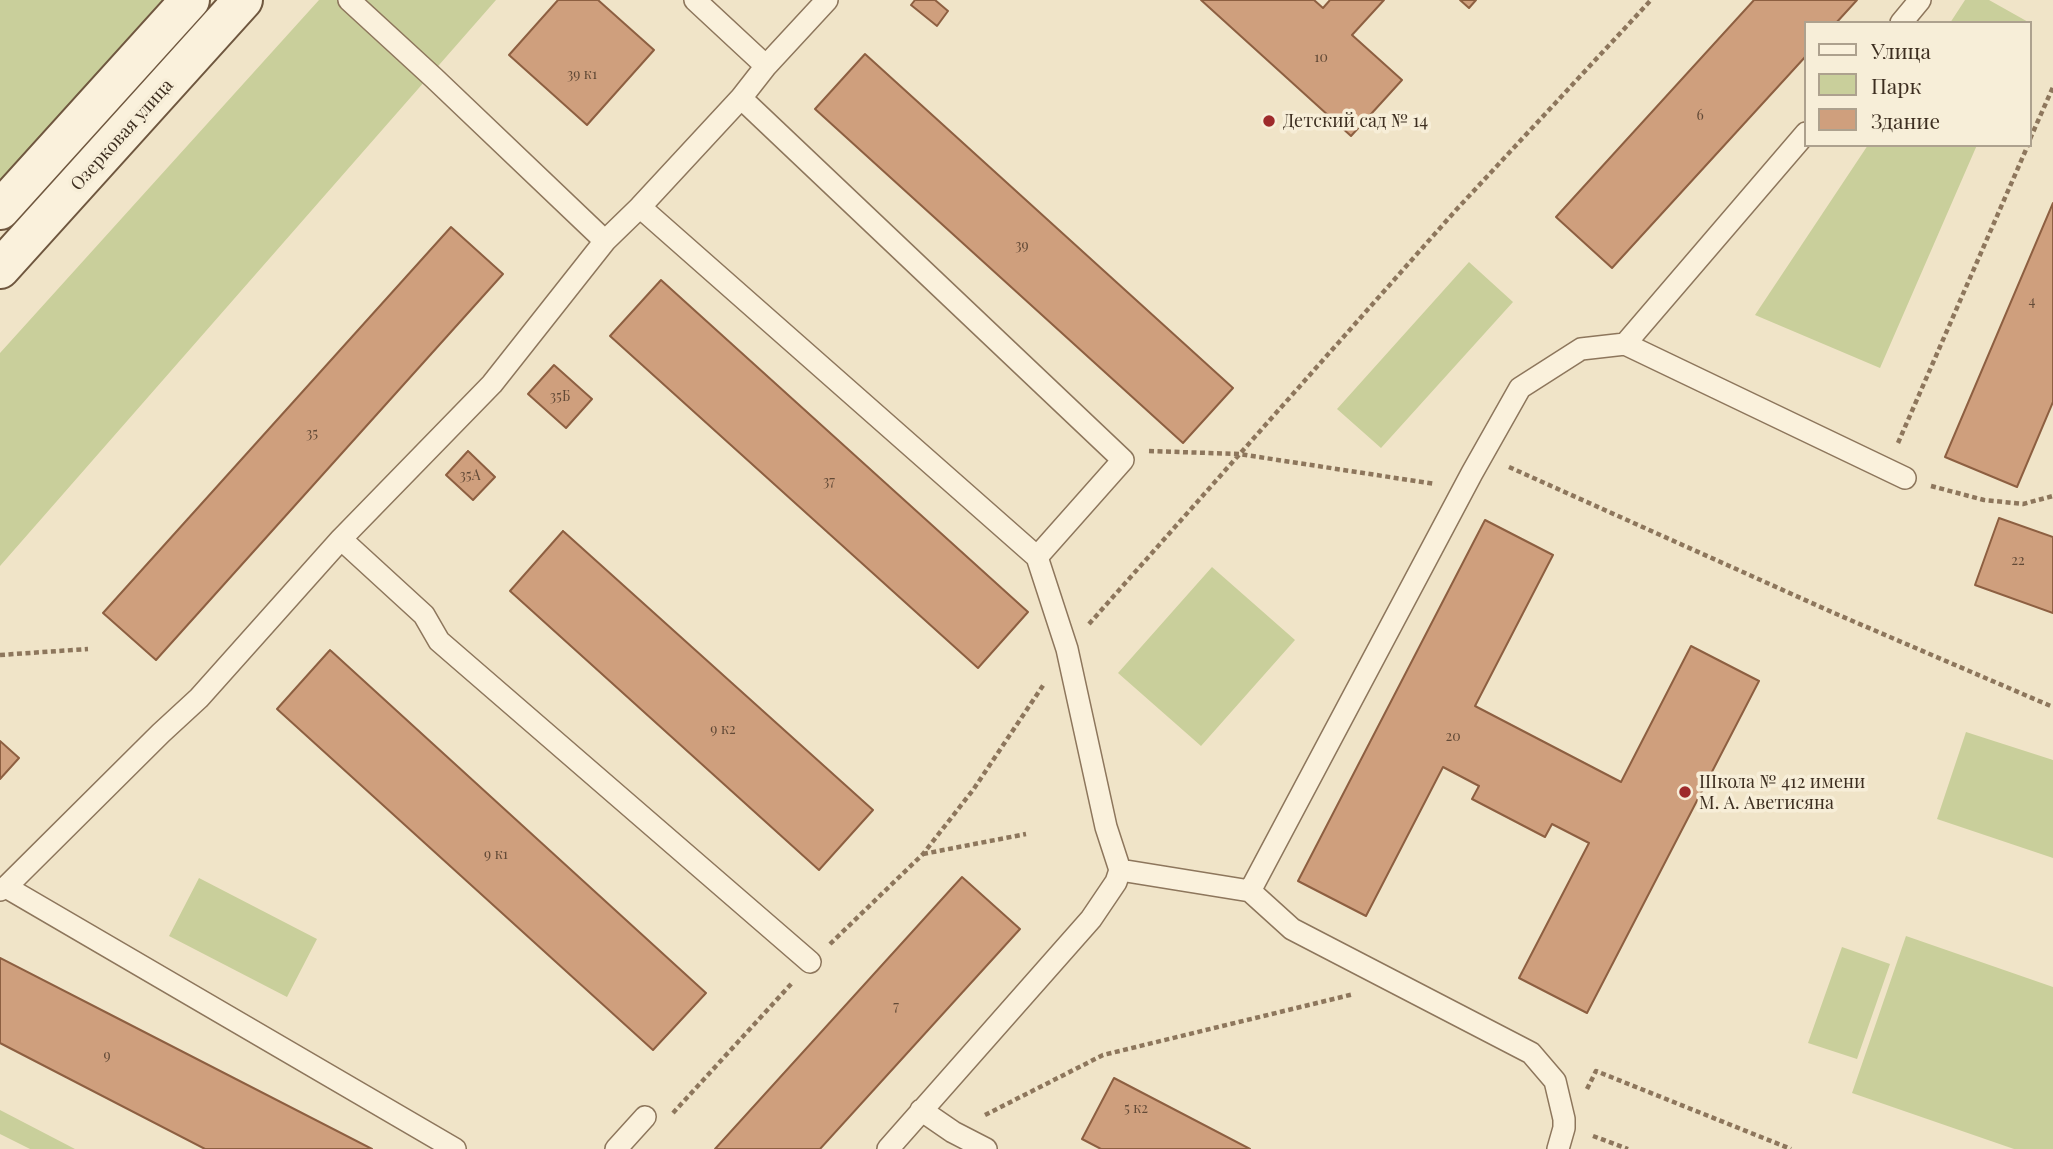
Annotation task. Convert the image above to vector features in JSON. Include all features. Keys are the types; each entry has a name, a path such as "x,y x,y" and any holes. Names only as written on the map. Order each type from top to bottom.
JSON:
{"street":[{"path":"0,210 190,0"},
{"name":"Озерковая улица","path":"0,269 243,0"}],"lane":[{"path":"349,0 605,242"},
{"path":"695,0 766,66"},
{"path":"455,1149 3,889 199,698 341,539 492,384 605,242 741,98 766,66 827,0"},
{"path":"1903,21 1920,0"},
{"path":"741,98 1124,460 1037,557"},
{"path":"1625,344 1804,135"},
{"path":"640,206 1037,557 1067,649 1106,827 1120,870 1091,919 888,1149"},
{"path":"1250,891 1520,388 1581,349 1625,344 1895,474"},
{"path":"341,539 424,615 439,640 810,962"},
{"path":"1120,870 1250,891 1292,929 1531,1053 1555,1082 1564,1128 1558,1149"},
{"path":"922,1110 953,1132 986,1149"},
{"path":"615,1149 645,1117"}],"path":[{"path":"645,1117 672,1114 810,962 923,854 973,790 1067,649 1456,210 1651,0"},
{"path":"2032,134 2053,87"},
{"path":"2027,147 1895,474 1984,500 2023,504 2053,496"},
{"path":"1124,460 1149,451 1239,454 1447,486 1472,473 1502,466 1509,467 1834,613 2053,707"},
{"path":"0,655 88,649"},
{"path":"923,854 1026,834"},
{"path":"953,1132 1103,1055 1399,983"},
{"path":"1596,1071 1791,1149"}],"green space":[{"path":"0,0 162,0 0,181"},
{"path":"319,0 496,0 0,566 0,353"},
{"path":"1965,0 1989,0 2026,21 1951,21"},
{"path":"1867,147 1976,147 1880,368 1755,315"},
{"path":"1469,262 1513,302 1381,448 1337,409"},
{"path":"1212,567 1295,640 1201,746 1118,673"},
{"path":"1966,732 2053,760 2053,858 1937,819"},
{"path":"199,878 317,939 287,997 169,936"},
{"path":"1906,936 2053,987 2053,1149 2014,1149 1852,1093"},
{"path":"1842,947 1890,964 1857,1059 1808,1043"},
{"path":"0,1110 75,1149 30,1149 0,1134"}],"building":[{"path":"558,0 598,0 654,50 587,125 509,55"},
{"path":"915,0 935,0 948,11 937,26 911,5"},
{"path":"1201,0 1314,0 1323,8 1330,0 1384,0 1352,35 1402,80 1351,136"},
{"path":"1460,0 1476,0 1469,8"},
{"path":"1754,0 1857,0 1838,21 1804,21 1804,58 1612,268 1556,217"},
{"path":"865,54 1233,388 1183,443 815,109"},
{"path":"2053,203 2053,402 2017,487 1945,457"},
{"path":"451,227 503,274 156,660 103,613"},
{"path":"661,280 1028,612 978,668 610,336"},
{"path":"554,365 592,399 566,428 528,394"},
{"path":"468,451 495,477 473,500 446,475"},
{"path":"1999,518 2053,537 2053,613 1975,585"},
{"path":"1485,520 1553,555 1475,706 1621,782 1691,646 1759,681 1587,1013 1519,978 1589,843 1552,824 1545,837 1472,799 1479,786 1443,767 1366,916 1298,881"},
{"path":"563,531 873,810 819,870 510,591"},
{"path":"330,650 706,993 653,1050 277,709"},
{"path":"0,741 19,758 0,779"},
{"path":"962,877 1020,929 820,1149 715,1149"},
{"path":"0,958 372,1149 205,1149 0,1043"},
{"path":"1114,1078 1250,1149 1101,1149 1082,1139"}],"place":[{"name":"Детский сад № 14","path":"1269,121"},
{"name":"Школа № 412 имени М. А. Аветисяна","path":"1685,792"}]}
